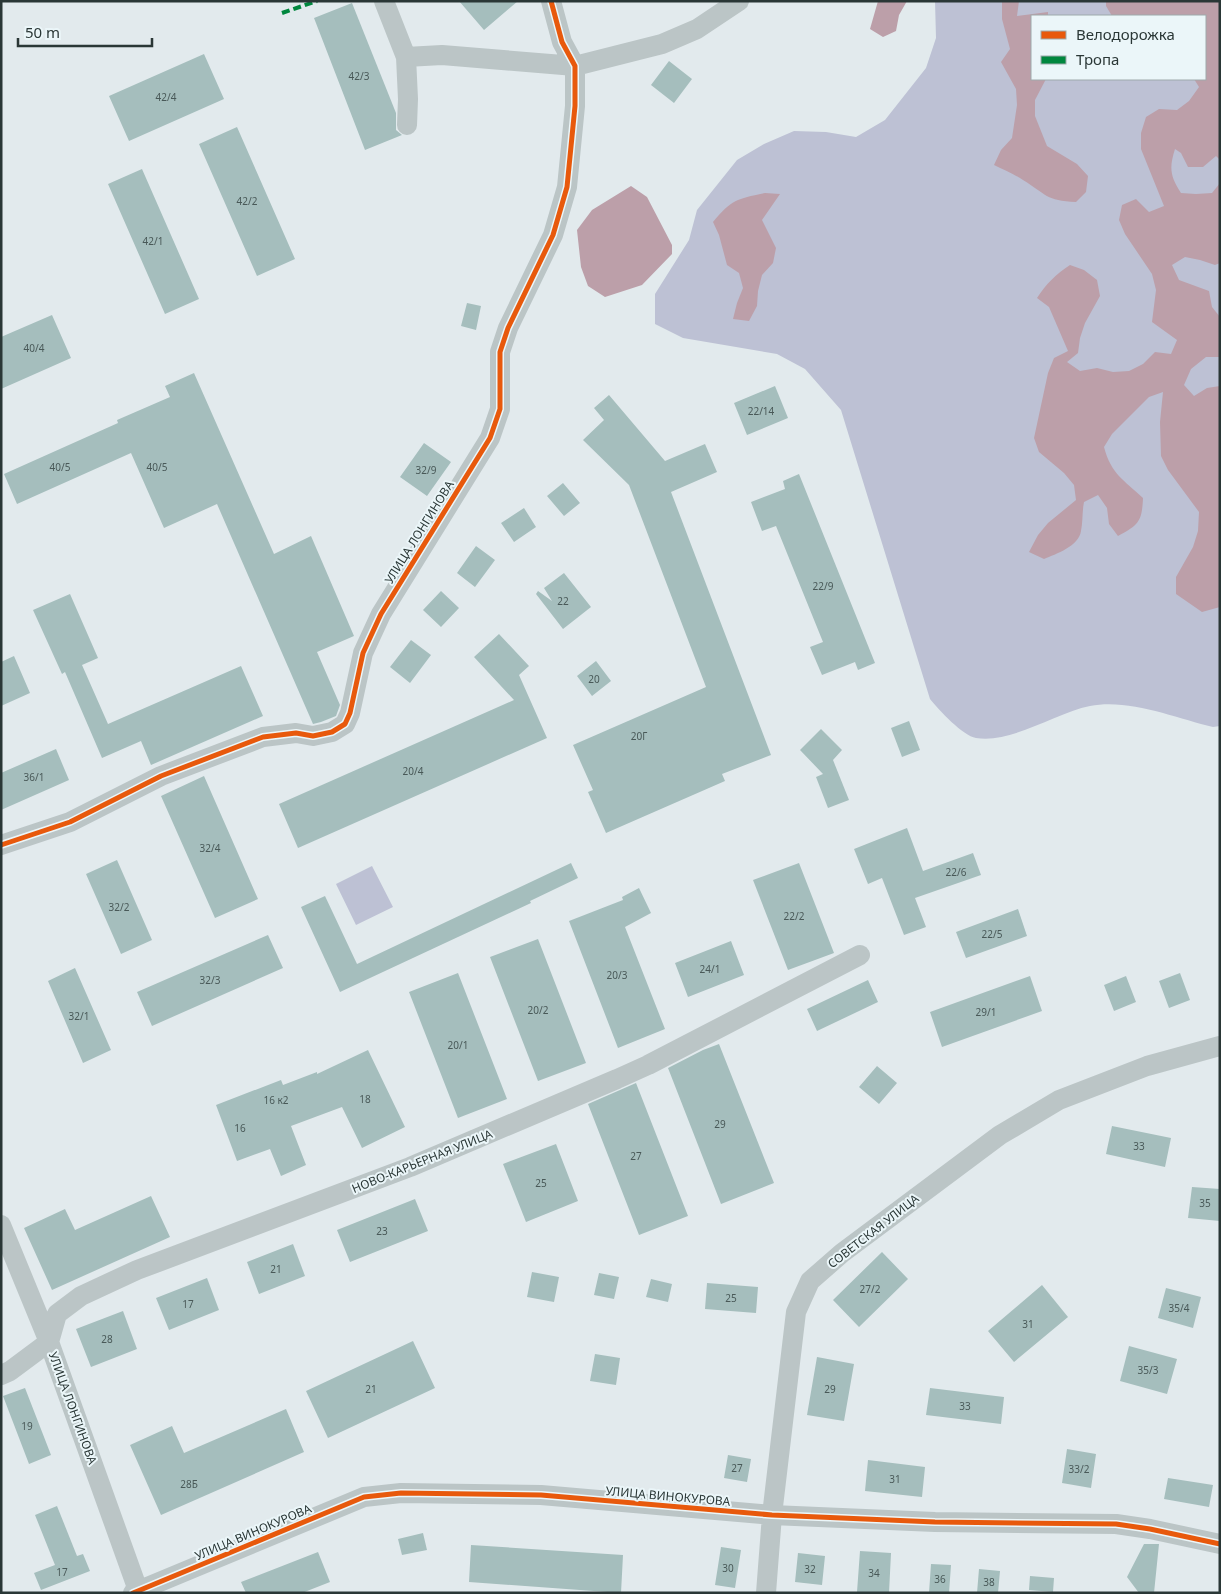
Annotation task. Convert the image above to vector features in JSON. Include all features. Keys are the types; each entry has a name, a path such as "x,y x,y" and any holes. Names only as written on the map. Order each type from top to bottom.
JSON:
{"street":[{"path":"384,1 406,57 407,126"},
{"name":"УЛИЦА ЛОНГИНОВА","path":"1,846 70,822 161,776 263,736 296,733 313,736 332,732 345,724 350,713 363,653 380,614 490,438 500,409 500,352 508,328 553,235 567,187 575,106 575,66 562,42 551,1"},
{"path":"406,57 442,55 575,66 662,44 697,29 739,1"},
{"name":"НОВО-КАРЬЕРНАЯ УЛИЦА","path":"49,1342 58,1314 81,1296 137,1270 410,1167 617,1079 648,1065 860,955"},
{"name":"СОВЕТСКАЯ УЛИЦА","path":"766,1593 772,1514 796,1312 810,1281 842,1253 1000,1135 1059,1100 1147,1066 1220,1046"},
{"name":"УЛИЦА ЛОНГИНОВА","path":"1,1226 49,1342 137,1592"},
{"path":"1,1375 10,1372 49,1342"},
{"name":"УЛИЦА ВИНОКУРОВА","path":"137,1592 364,1497 420,1493 541,1495 772,1514 935,1522 1116,1524 1150,1529 1220,1544"}],"shaded area":[{"path":"878,1 907,1 899,15 896,31 883,37 870,29"},
{"path":"935,1 1220,1 1220,726 1213,727 1152,710 1105,704 1076,710 1004,737 976,738 965,733 945,716 930,699 841,410 805,369 777,354 683,338 655,324 655,294 689,240 697,210 737,160 764,144 794,131 826,132 856,137 885,120 926,68 936,38"},
{"path":"1002,1 1019,1 1017,16 1048,12 1048,15 1031,15 1031,80 1045,80 1035,100 1035,116 1047,146 1077,164 1088,176 1086,192 1076,202 1052,198 994,165 1001,150 1012,138 1017,105 1016,89 1001,62 1010,49 1002,19"},
{"path":"1106,1 1220,1 1220,160 1216,156 1203,167 1188,167 1181,153 1175,149 1171,167 1173,177 1181,193 1212,193 1220,183 1220,263 1215,265 1185,257 1172,265 1179,280 1209,291 1212,307 1220,317 1220,357 1206,357 1191,369 1184,385 1194,396 1207,388 1220,386 1220,607 1202,612 1176,594 1176,577 1193,547 1198,531 1199,512 1168,470 1161,456 1160,422 1163,392 1149,397 1112,434 1104,447 1114,470 1143,498 1142,512 1138,522 1131,529 1118,536 1109,524 1107,508 1098,495 1084,502 1081,531 1072,545 1044,559 1029,552 1038,535 1048,523 1076,500 1074,485 1064,473 1039,452 1034,438 1048,373 1054,358 1068,351 1049,307 1037,298 1040,293 1060,272 1070,265 1084,270 1097,280 1100,296 1085,323 1078,353 1067,362 1080,371 1097,368 1113,372 1129,371 1143,364 1155,352 1171,354 1177,340 1152,322 1156,290 1152,274 1125,234 1119,220 1122,205 1136,199 1149,212 1164,206 1141,149 1141,133 1146,117 1159,109 1177,110 1189,101 1199,87 1195,80 1206,80 1206,15 1111,15 1106,6"},
{"path":"631,186 647,197 672,245 672,254 642,285 605,297 588,286 581,267 577,230 592,210"},
{"path":"765,193 780,194 762,220 776,248 773,263 762,275 757,306 749,321 733,319 743,288 739,273 727,265 719,235 713,222 730,204"},
{"path":"372,866 393,907 356,925 336,884"}],"building":[{"path":"459,1 518,1 484,30"},
{"path":"352,3 396,113 396,130 402,135 365,150 314,18"},
{"path":"204,54 224,99 129,141 109,96"},
{"path":"669,61 692,79 674,103 651,85"},
{"path":"237,127 295,259 257,276 199,144"},
{"path":"142,169 199,299 165,314 108,184"},
{"path":"467,303 481,306 476,330 461,326"},
{"path":"52,315 71,358 1,389 1,337"},
{"path":"194,373 274,554 311,536 354,636 317,652 340,705 336,716 321,722 313,724 217,504 164,528 131,453 17,504 4,474 118,423 117,420 170,397 165,386"},
{"path":"775,386 788,418 747,435 734,403"},
{"path":"609,395 665,461 705,444 717,472 671,492 771,755 722,774 725,781 606,833 588,792 593,790 573,745 706,687 629,485 583,440 604,420 594,408"},
{"path":"424,443 451,462 427,496 400,477"},
{"path":"799,474 875,663 858,670 855,662 822,675 810,647 823,642 776,526 762,531 751,502 785,489 783,481"},
{"path":"563,483 580,503 564,516 547,496"},
{"path":"524,508 536,527 514,542 501,523"},
{"path":"476,546 495,560 475,587 457,573"},
{"path":"564,573 591,607 563,629 536,594 538,591 552,601 544,588"},
{"path":"441,591 459,608 441,627 423,610"},
{"path":"70,594 98,658 82,665 108,724 241,666 263,716 151,765 141,741 102,758 65,672 62,674 33,610"},
{"path":"499,634 529,666 519,675 547,738 298,848 279,804 514,700 474,657"},
{"path":"411,640 431,655 410,683 390,667"},
{"path":"14,656 30,693 1,706 1,662"},
{"path":"596,661 611,681 592,696 577,676"},
{"path":"909,721 920,750 902,757 891,728"},
{"path":"821,729 842,750 833,760 849,800 828,808 816,777 823,774 800,750"},
{"path":"56,749 69,780 1,810 1,773"},
{"path":"204,776 258,899 215,918 161,796"},
{"path":"907,828 923,871 973,853 981,875 915,898 926,927 904,935 882,878 868,884 854,849"},
{"path":"117,860 152,940 121,954 86,874"},
{"path":"571,863 578,878 530,901 531,903 340,992 301,907 325,896 357,964"},
{"path":"799,863 834,953 788,970 753,880"},
{"path":"639,888 651,913 625,927 665,1029 618,1048 569,921 623,900 622,897"},
{"path":"1018,909 1027,936 966,958 956,932"},
{"path":"268,935 283,968 152,1026 137,992"},
{"path":"538,939 586,1063 538,1081 490,957"},
{"path":"731,941 744,975 688,997 675,963"},
{"path":"75,968 111,1050 83,1063 48,981"},
{"path":"458,973 507,1099 458,1118 409,992"},
{"path":"1180,973 1190,1000 1169,1008 1159,981"},
{"path":"1030,976 1042,1011 942,1047 930,1012"},
{"path":"1126,976 1136,1002 1114,1011 1104,985"},
{"path":"868,980 878,1002 817,1031 807,1009"},
{"path":"719,1044 774,1183 721,1204 668,1068"},
{"path":"368,1050 405,1127 362,1148 342,1107 291,1126 306,1165 281,1176 270,1149 237,1161 216,1105 281,1080 283,1085 317,1072 317,1074"},
{"path":"877,1066 897,1083 879,1104 859,1087"},
{"path":"636,1083 688,1216 639,1235 588,1104"},
{"path":"1112,1126 1171,1138 1165,1167 1106,1154"},
{"path":"556,1144 578,1201 526,1222 503,1164"},
{"path":"1192,1187 1220,1189 1220,1221 1188,1218"},
{"path":"151,1196 170,1237 52,1290 24,1228 65,1209 75,1230"},
{"path":"415,1199 428,1231 350,1262 337,1230"},
{"path":"293,1244 305,1276 259,1294 247,1262"},
{"path":"882,1252 908,1279 859,1327 833,1300"},
{"path":"532,1272 559,1277 554,1302 527,1297"},
{"path":"599,1273 619,1277 614,1299 594,1295"},
{"path":"207,1278 219,1310 169,1330 156,1298"},
{"path":"651,1279 672,1284 668,1302 646,1297"},
{"path":"707,1283 758,1287 756,1313 705,1309"},
{"path":"1042,1285 1068,1317 1014,1362 988,1331"},
{"path":"1166,1288 1201,1297 1193,1328 1158,1318"},
{"path":"123,1311 137,1349 91,1367 76,1329"},
{"path":"413,1341 435,1388 328,1438 306,1391"},
{"path":"1129,1346 1177,1359 1167,1394 1120,1381"},
{"path":"595,1354 620,1358 616,1385 590,1381"},
{"path":"817,1357 854,1364 844,1421 807,1415"},
{"path":"25,1388 51,1455 29,1464 3,1396"},
{"path":"930,1388 1004,1397 1001,1424 926,1415"},
{"path":"286,1409 304,1452 161,1515 130,1445 172,1426 184,1453"},
{"path":"1067,1449 1096,1454 1091,1488 1062,1483"},
{"path":"728,1455 751,1459 747,1482 724,1478"},
{"path":"868,1460 925,1467 922,1497 865,1491"},
{"path":"1168,1478 1213,1485 1209,1507 1164,1499"},
{"path":"57,1506 77,1556 83,1554 90,1571 41,1590 34,1573 55,1565 35,1515"},
{"path":"423,1533 427,1550 402,1555 398,1539"},
{"path":"1144,1544 1159,1544 1154,1593 1139,1593 1127,1577"},
{"path":"471,1545 623,1555 621,1593 469,1582"},
{"path":"721,1547 741,1550 735,1588 715,1585"},
{"path":"860,1551 891,1553 889,1593 857,1592"},
{"path":"318,1552 330,1582 302,1593 246,1593 241,1582"},
{"path":"798,1553 825,1556 822,1585 795,1582"},
{"path":"931,1564 951,1565 949,1593 929,1593"},
{"path":"979,1569 1000,1571 998,1593 977,1593"},
{"path":"1030,1576 1054,1578 1053,1592 1029,1590"}],"marked path":[{"path":"282,13 317,1"}],"cycle path":[{"path":"1,845 70,822 161,776 263,737 296,733 313,736 332,732 345,724 350,713 363,653 381,614 490,438 500,409 500,352 508,328 553,235 567,187 575,106 575,66 562,42 551,1"},
{"path":"133,1593 364,1497 401,1493 541,1495 772,1515 935,1522 1116,1524 1150,1529 1220,1544"}]}
